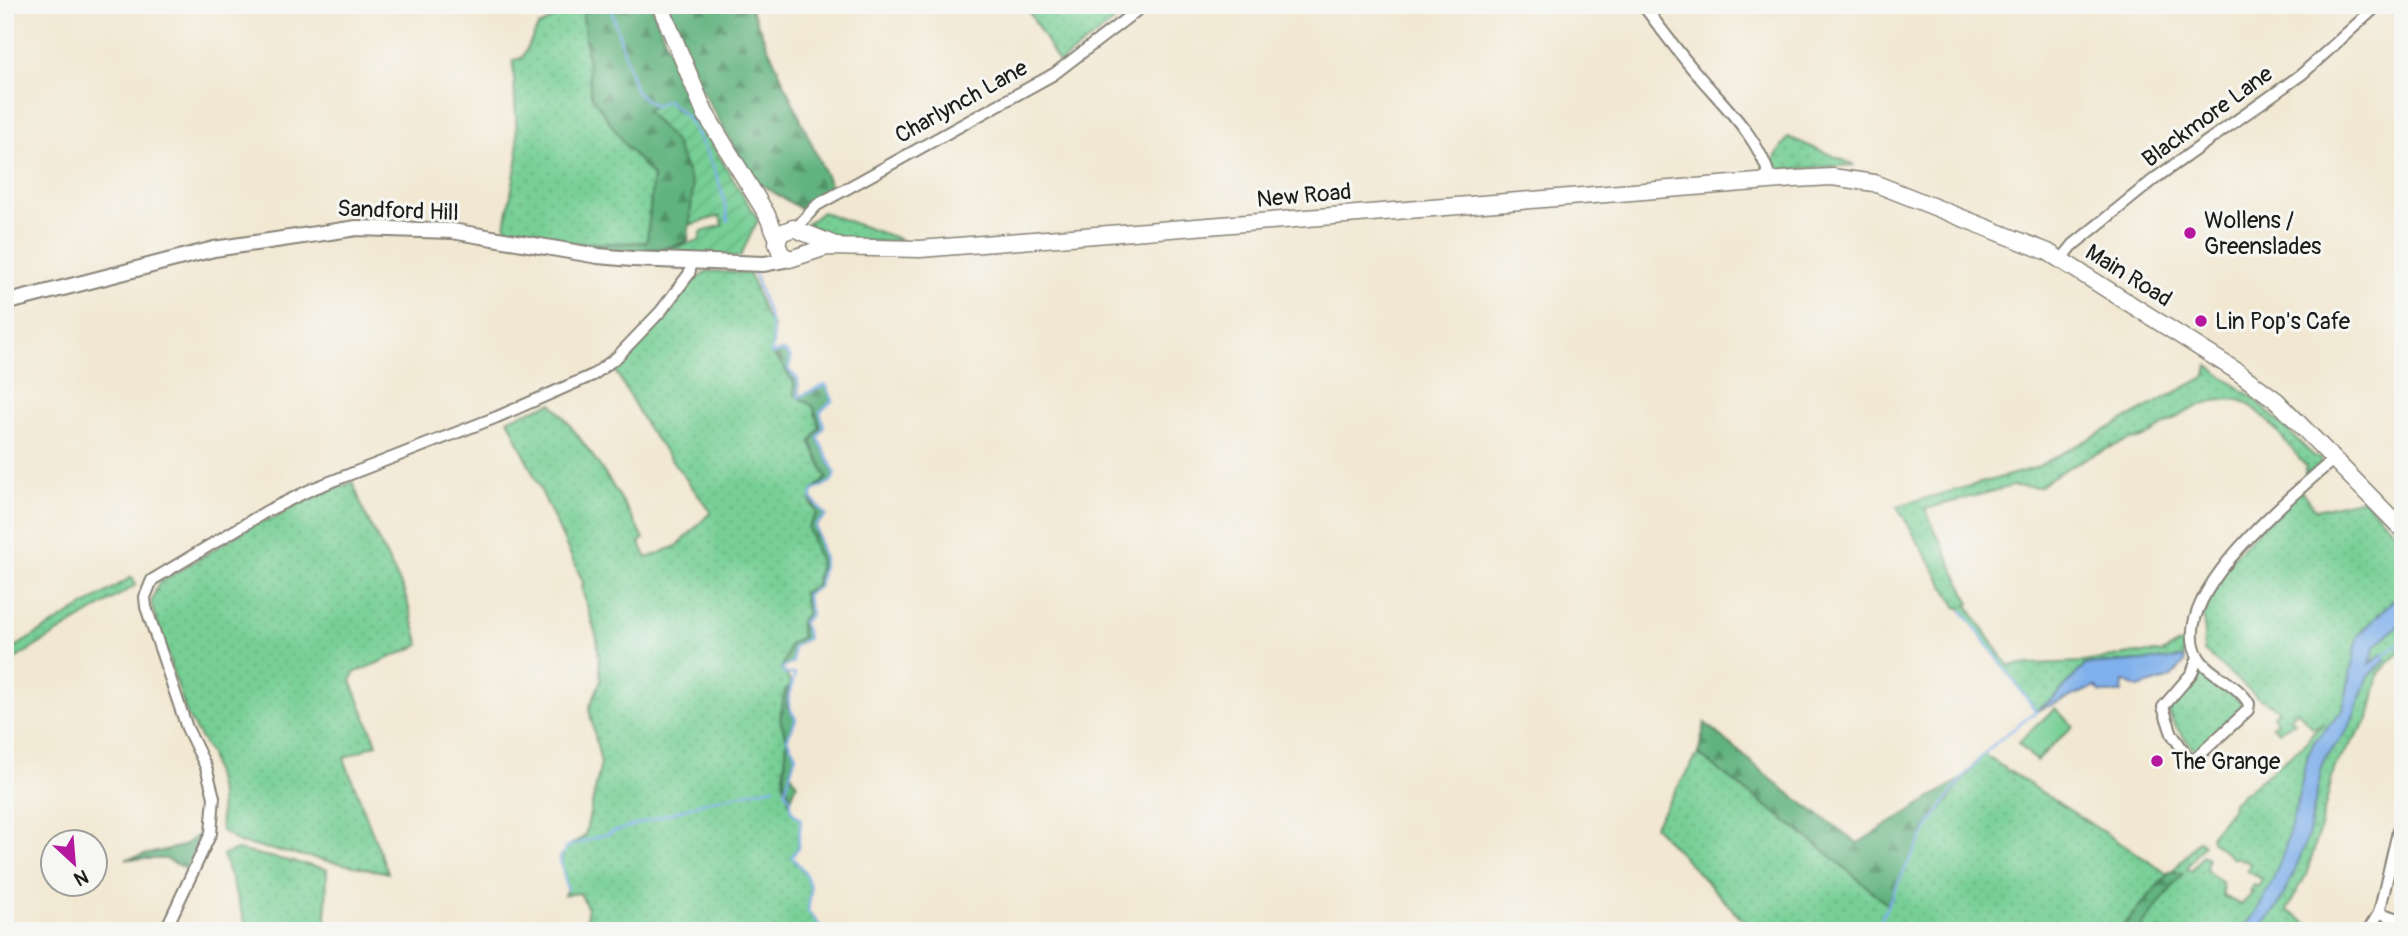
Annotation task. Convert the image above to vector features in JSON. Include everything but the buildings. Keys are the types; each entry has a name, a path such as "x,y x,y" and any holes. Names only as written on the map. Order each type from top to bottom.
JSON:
{"main road":[{"path":"660,5 705,113 766,213 789,234 808,244 797,257 781,254 789,234"},
{"name":"Main Road","path":"1771,181 1832,177 1874,183 2028,242 2061,260 2235,370 2277,401 2403,530"},
{"name":"New Road","path":"789,234 841,247 868,250 920,249 1771,181"},
{"name":"Sandford Hill","path":"5,303 214,249 357,228 452,232 598,256 755,263 797,257"},
{"path":"755,263 789,234"},
{"name":"New Road","path":"797,257 814,249 841,247"}],"street":[{"name":"Charlynch Lane","path":"789,234 817,205 1054,74 1144,5"},
{"path":"1643,5 1678,52 1746,130 1764,159 1771,181"},
{"name":"Blackmore Lane","path":"2061,260 2073,245 2157,177 2302,74 2378,5"},
{"path":"165,931 211,833 214,797 206,767 187,727 146,607 145,597 152,580 256,518 312,489 497,418 593,375 617,356 661,311 689,274 692,262"},
{"path":"2198,657 2249,704 2248,710 2194,760 2189,759 2172,734 2163,707 2192,673 2198,657 2194,637 2195,620 2217,576 2278,505 2334,458"},
{"path":"2368,931 2379,913 2403,810"},
{"path":"2379,913 2403,920"}],"green space":[{"path":"577,5 582,5 591,95 627,147 653,176 647,242 559,241 507,232 505,226 518,156 513,60 522,58 538,27"},
{"path":"582,5 651,5 700,125 673,108 668,101 646,110 674,140 693,186 688,241 648,250 581,245 647,242 653,176 627,147 591,95"},
{"path":"668,5 749,5 833,191 801,209 752,179 697,81"},
{"path":"1025,5 1136,5 1059,63"},
{"path":"668,100 673,108 700,125 758,220 740,257 673,257 645,251 669,249 700,240 701,232 723,225 720,216 690,225 693,186 674,140 645,110"},
{"path":"1788,137 1855,165 1775,170 1771,164"},
{"path":"822,212 902,240 853,239 830,234 807,224"},
{"path":"708,271 749,273 765,315 773,326 772,354 794,382 794,395 813,406 820,427 811,442 827,478 813,490 811,504 817,513 808,528 820,562 816,585 803,593 807,613 800,622 802,637 790,644 782,669 792,684 783,705 787,740 784,784 791,810 801,820 797,849 792,857 804,871 811,889 808,911 824,931 587,931 587,907 580,893 564,895 567,889 560,858 567,847 585,836 601,763 589,709 601,680 597,638 582,590 583,582 508,419 552,403 578,435 623,503 644,539 639,542 647,558 677,546 711,512 648,429 614,368 675,307 692,282"},
{"path":"784,351 791,358 788,371 798,379 799,397 826,385 833,400 820,412 824,427 818,438 835,473 832,481 813,491 827,478 811,442 820,427 813,406 794,395 794,382 779,360 771,354"},
{"path":"2208,366 2255,399 2314,456 2321,458 2320,467 2305,474 2306,466 2265,418 2246,403 2225,400 2200,406 2144,437 2126,441 2090,456 2039,487 2013,486 1925,509 1970,603 1967,605 2008,665 2083,662 2136,653 2162,653 2183,642 2184,658 2085,665 2056,696 2036,711 1960,607 1957,608 1897,506 2035,468 2206,376"},
{"path":"353,482 364,512 404,591 420,645 354,673 351,681 377,744 344,758 388,873 239,843 221,830 220,796 210,754 187,715 151,604 158,584 255,524 277,517 304,500"},
{"path":"2299,488 2316,510 2363,499 2403,540 2403,649 2379,673 2369,719 2335,766 2306,875 2287,910 2311,926 2312,931 2138,931 2182,874 2173,871 2199,840 2204,844 2187,868 2192,871 2203,855 2208,858 2206,870 2222,883 2223,896 2241,905 2253,893 2250,891 2254,885 2258,887 2262,879 2247,871 2250,863 2236,857 2234,859 2212,842 2210,836 2232,809 2233,802 2308,741 2312,733 2325,722 2313,728 2297,710 2290,718 2295,722 2279,731 2272,726 2277,722 2273,716 2278,709 2257,697 2204,651 2204,603 2214,576"},
{"path":"811,497 826,516 815,526 824,560 819,587 806,594 811,614 803,623 808,638 793,647 793,662 782,669 790,644 802,637 800,622 807,613 803,593 816,585 820,562 808,528 817,513"},
{"path":"132,577 136,585 5,665 5,653"},
{"path":"2204,667 2245,707 2195,751 2174,724 2169,707 2179,691"},
{"path":"788,688 787,706 796,719 787,739 780,719 785,690"},
{"path":"2055,708 2073,726 2036,761 2018,743"},
{"path":"1705,723 1782,788 1858,843 1966,776 1925,830 1887,904 1824,850 1698,754"},
{"path":"787,739 796,755 790,772 797,784 791,799 784,780"},
{"path":"1698,754 1824,850 1887,904 1925,830 1983,754 2168,874 2119,931 1753,931 1654,826"},
{"path":"199,834 187,869 166,859 126,859 183,846"},
{"path":"237,850 327,869 326,918 331,931 248,931 223,855"},
{"path":"2170,871 2183,873 2138,931 2119,931"}],"water":[{"path":"2403,598 2403,621 2375,646 2370,664 2383,654 2386,660 2369,676 2349,728 2323,761 2309,833 2278,906 2259,931 2241,931 2267,892 2277,870 2292,824 2308,755 2314,742 2343,710 2358,636 2392,601"},
{"path":"2184,658 2185,663 2170,678 2138,688 2123,681 2122,693 2101,693 2095,687 2036,711 2056,696 2085,665"}],"waterway":[{"path":"610,5 636,92 654,106 668,100 685,116 714,167 728,221"},
{"path":"754,272 771,324 771,354 784,351 791,358 788,370 798,379 798,397 826,385 833,400 820,412 824,427 818,438 835,473 832,481 813,491 811,497 826,516 815,525 824,560 819,587 806,594 811,614 803,622 808,638 793,647 793,662 782,669 784,674 795,674 789,702 796,719 787,739 796,755 785,791 791,799 791,810 801,820 798,847 792,857 804,871 811,889 808,911 824,931"},
{"path":"1876,931 1909,861 1949,796 1988,750 2036,711 1963,611"},
{"path":"2381,658 2403,640"},
{"path":"567,889 560,858 567,847 712,800 774,787"}],"place":[{"name":"Wollens / Greenslades","path":"2190,233"},
{"name":"Lin Pop's Cafe","path":"2201,321"},
{"name":"The Grange","path":"2157,761"}]}
